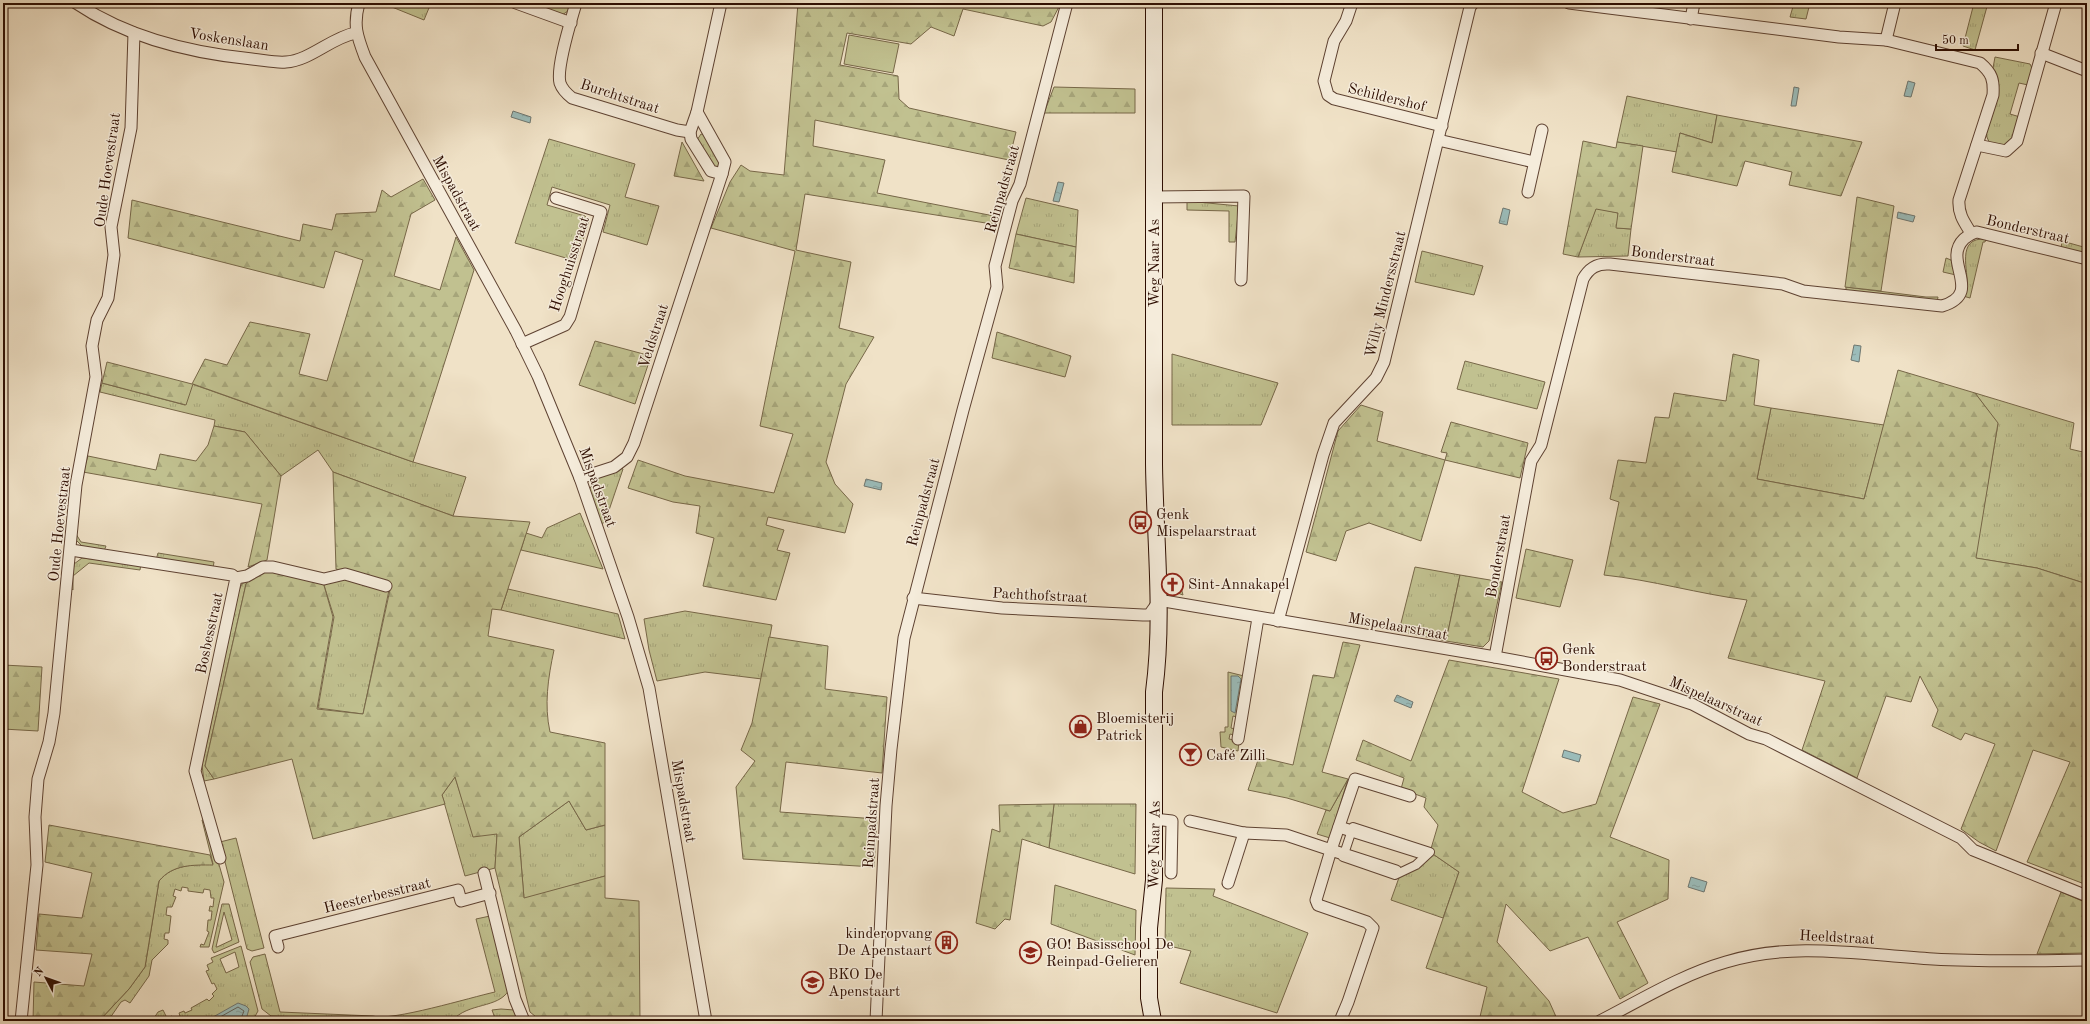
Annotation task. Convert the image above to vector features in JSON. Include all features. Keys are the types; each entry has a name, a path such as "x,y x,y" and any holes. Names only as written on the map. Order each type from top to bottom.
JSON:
{"main road":[{"name":"Weg Naar As","path":"1145,1021 1149,998 1150,928 1154,880 1154,692 1158,664 1159,601 1159,572 1155,523 1154,3"},
{"name":"Weg Naar As","path":"1154,692 1149,663 1149,570 1155,523"},
{"name":"Weg Naar As","path":"1149,998 1153,1021"}],"street":[{"name":"Voskenslaan","path":"76,3 89,12 134,33 201,53 286,62 299,59 342,36 355,33"},
{"name":"Mispadstraat","path":"359,3 356,13 355,33 364,57 522,344 538,376 580,478 628,618 649,688 706,1021"},
{"path":"516,3 571,23"},
{"name":"Burchtstraat","path":"576,3 560,72 560,84 566,92 572,98 677,130 690,132"},
{"path":"721,3 697,112 690,132 690,139 711,171 722,174"},
{"name":"Reinpadstraat","path":"876,1021 878,955 891,749 904,638 913,598 997,287 995,266 1012,201 1020,184 1067,3"},
{"name":"Schildershof","path":"1352,3 1346,22 1334,41 1324,81 1324,88 1328,95 1334,99 1442,126"},
{"name":"Willy Mindersstraat","path":"1278,621 1323,455 1334,423 1376,378 1384,362 1470,7 1473,3"},
{"path":"1569,3 1838,37 1886,40 1980,64 1989,71 1994,81 1993,95 1959,205 1961,218 1970,233"},
{"path":"1691,19 1694,3"},
{"path":"1886,40 1895,3"},
{"path":"1977,145 2001,152 2014,146 2017,141 2056,3"},
{"name":"Oude Hoevestraat","path":"22,1021 36,865 35,816 38,787 54,713 76,485 96,377 92,346 97,320 108,298 114,255 111,227 131,128 134,33"},
{"path":"2041,53 2087,71"},
{"name":"Veldstraat","path":"580,478 614,467 627,458 722,174 725,162 697,112"},
{"path":"1528,192 1542,130"},
{"path":"1438,140 1534,162"},
{"path":"1154,197 1244,196 1241,280"},
{"name":"Hooghuisstraat","path":"522,344 565,325 570,316 601,212 556,198"},
{"name":"Bonderstraat","path":"1495,657 1531,461 1541,445 1583,279 1596,265 1610,264 1783,284 1803,292 1942,306 1954,302 1960,294 1963,286 1956,259 1957,250 1961,242 1970,233 1977,232 2087,259"},
{"name":"Bosbesstraat","path":"70,550 232,575 236,578 195,771 220,858"},
{"path":"236,578 246,576 263,567 273,567 324,578 345,574 386,586"},
{"name":"Pachthofstraat","path":"913,598 1002,608 1149,615"},
{"path":"1149,615 1159,601"},
{"name":"Mispelaarstraat","path":"1159,601 1495,657 1620,680 1692,704 1749,734 1766,739 1961,838 1974,850 2087,896"},
{"path":"1238,739 1258,618"},
{"path":"1340,1021 1373,928 1367,922 1318,905 1316,900 1331,850 1355,779 1410,796"},
{"path":"1154,818 1172,821 1171,872"},
{"path":"1190,821 1244,833 1286,835 1396,871"},
{"path":"1339,827 1422,853"},
{"path":"1353,827 1430,852 1416,865 1395,875 1343,858 1352,831 1353,827"},
{"path":"1228,883 1244,833"},
{"path":"484,873 515,999 524,1021"},
{"name":"Heesterbesstraat","path":"278,947 275,936 458,890 461,901 490,893"},
{"name":"Heeldstraat","path":"1600,1021 1696,972 1726,961 1784,950 1821,950 1934,959 2087,960"}],"green space":[{"path":"382,3 431,3 424,20"},
{"path":"525,3 571,3 568,11 562,15"},
{"path":"798,3 823,3 841,7 843,3 1061,3 1051,22 1043,26 963,9 954,36 931,27 911,44 847,33 840,65 898,76 899,99 909,108 1016,132 1009,160 815,120 813,146 885,160 877,193 994,216 992,224 805,194 796,250 851,262 839,328 874,337 846,384 826,462 835,484 853,504 845,533 768,517 766,525 784,530 777,550 790,553 776,600 703,586 714,538 696,533 700,506 673,502 628,488 638,460 685,476 774,493 793,434 760,426 795,251 711,228 730,182 741,165 750,171 784,175"},
{"path":"1794,3 1810,3 1806,19 1790,17"},
{"path":"1974,3 1988,3 1975,50 1963,46"},
{"path":"849,35 899,44 893,73 844,64"},
{"path":"1995,57 2030,64 2032,68 2028,85 2019,83 2010,114 2020,117 2013,141 2008,147 1990,144 1986,135 1998,92 1998,84 1993,68"},
{"path":"1054,87 1135,89 1135,113 1044,113"},
{"path":"1627,96 1717,115 1712,143 1680,133 1677,152 1617,142"},
{"path":"1717,115 1862,142 1841,196 1789,185 1792,172 1745,161 1737,186 1672,172 1680,133 1712,143"},
{"path":"701,134 705,135 721,161 720,166 714,167 697,140"},
{"path":"549,139 635,164 625,197 659,206 647,245 603,232 610,205 552,187 547,205 585,216 589,221 576,261 515,243"},
{"path":"1583,141 1616,148 1617,142 1643,146 1631,229 1616,228 1618,213 1596,209 1578,257 1563,254"},
{"path":"682,142 704,181 674,176"},
{"path":"423,179 435,200 411,214 394,276 440,290 456,237 474,270 413,462 193,384 186,405 102,383 107,362 192,384 205,359 227,365 250,322 310,334 299,374 327,381 363,260 335,251 324,288 128,238 132,200 300,241 303,224 332,230 336,214 376,212 382,190 391,197"},
{"path":"1857,197 1894,206 1881,291 1845,287"},
{"path":"1026,198 1078,210 1076,247 1016,234"},
{"path":"1187,201 1239,206 1235,242 1229,242 1229,211 1187,210"},
{"path":"1596,208 1618,213 1617,228 1631,229 1628,256 1578,257"},
{"path":"1016,234 1076,247 1074,283 1009,268"},
{"path":"1986,239 1985,242 1983,242 1970,298 1963,296 1967,287 1967,249 1970,243 1976,240"},
{"path":"2062,241 2087,248 2087,255 2061,249"},
{"path":"1422,251 1483,266 1474,295 1415,282"},
{"path":"1946,258 1951,260 1956,275 1943,272"},
{"path":"1846,287 1926,297 1938,297 1937,302 1846,292"},
{"path":"997,332 1071,356 1065,377 992,358"},
{"path":"595,341 651,356 635,404 579,385"},
{"path":"1172,354 1278,383 1261,425 1172,425"},
{"path":"1733,354 1759,360 1754,405 1771,408 1757,479 1864,499 1898,370 1975,393 1998,423 1976,558 2037,568 2087,584 2087,885 2027,862 2070,762 2033,750 1996,851 1979,842 1961,829 1995,744 1965,733 1961,740 1932,726 1938,710 1920,676 1911,702 1886,696 1857,778 1802,750 1825,681 1728,658 1747,600 1640,580 1604,575 1619,502 1610,499 1618,460 1646,463 1655,417 1669,418 1674,393 1726,401"},
{"path":"1465,361 1545,382 1537,409 1457,389"},
{"path":"102,383 185,405 192,384 413,462 466,477 453,516 333,472 318,450 281,476 245,432 214,426 215,420 100,392"},
{"path":"1975,393 2074,423 2070,449 2087,453 2087,584 2037,568 1975,558 1998,424"},
{"path":"1361,405 1383,412 1377,441 1445,460 1421,541 1369,523 1346,531 1336,561 1306,552 1338,431"},
{"path":"1771,408 1884,425 1864,499 1757,479"},
{"path":"1451,422 1528,443 1520,478 1445,460 1447,453 1441,452"},
{"path":"214,426 245,432 281,476 267,560 248,567 262,504 83,472 88,456 156,470 160,454 196,461 208,445"},
{"path":"622,468 623,469 605,522 601,524 589,490 596,479"},
{"path":"333,472 453,516 530,522 501,610 492,609 488,636 554,650 547,702 550,732 605,743 605,825 586,830 569,801 519,837 524,898 605,876 605,898 639,901 640,1021 541,1021 530,1012 495,868 497,834 473,837 455,777 442,795 445,804 313,839 292,759 214,779 205,766 246,584 252,576 264,569 323,582 333,617 317,709 363,714 391,585 336,569"},
{"path":"580,513 603,569 521,550 526,533 542,538 547,528"},
{"path":"76,534 81,542 106,546 104,551 82,546 76,540"},
{"path":"1526,549 1573,560 1560,607 1516,598"},
{"path":"158,553 214,562 213,568 156,560"},
{"path":"82,558 141,564 140,570 89,563 73,576 73,590 71,588 74,564"},
{"path":"1415,567 1460,575 1446,641 1399,631"},
{"path":"1460,575 1502,582 1489,641 1483,647 1446,641"},
{"path":"345,577 389,590 363,714 318,708 334,617 323,582"},
{"path":"1167,577 1179,580 1183,595 1172,591 1168,585 1176,586 1176,583 1169,581"},
{"path":"250,579 246,584 205,766 214,779 204,781 202,765 239,590 242,584"},
{"path":"508,589 618,614 625,639 501,610"},
{"path":"685,611 772,625 762,679 705,672 657,681 649,650 644,619"},
{"path":"769,637 828,646 825,689 887,697 882,773 786,762 780,812 877,819 874,867 743,859 736,787 755,761 741,750 752,723"},
{"path":"1343,642 1360,645 1322,772 1348,779 1330,811 1287,798 1248,790 1259,757 1293,765 1313,675 1334,678"},
{"path":"1449,660 1559,679 1522,792 1563,813 1596,804 1633,697 1660,704 1610,837 1669,860 1668,899 1617,922 1648,983 1620,999 1588,937 1550,951 1506,904 1497,942 1549,1001 1558,1021 1479,1021 1487,987 1426,968 1459,872 1430,852 1438,825 1424,807 1426,798 1401,789 1404,778 1356,760 1363,740 1411,761"},
{"path":"3,665 42,667 38,731 3,729"},
{"path":"1228,672 1244,676 1237,717 1233,716 1231,728 1235,729 1234,735 1230,734 1229,739 1239,741 1238,751 1221,747 1220,732 1225,732 1225,727 1228,727"},
{"path":"455,777 462,799 497,834 495,868 465,876 442,795"},
{"path":"1348,779 1330,838 1317,834 1326,810 1330,811"},
{"path":"569,801 586,830 605,825 605,876 524,899 519,837"},
{"path":"1054,804 1136,804 1135,874 1049,848"},
{"path":"1054,804 1049,848 1022,839 1010,920 1005,919 995,929 976,923 992,829 1000,832 999,805"},
{"path":"206,819 224,882 209,947 200,947 201,944 204,945 209,932 207,931 208,920 211,920 212,911 209,911 210,906 213,907 214,898 211,898 210,890 204,889 203,893 188,891 188,888 182,887 181,891 175,889 173,896 176,897 172,907 167,907 166,915 171,916 169,933 165,933 164,939 168,940 168,944 152,960 149,976 130,1003 125,1000 121,1002 110,1018 118,1021 99,1021 129,989 145,967 159,881 165,875 177,868 191,865 213,864 202,820"},
{"path":"49,825 210,855 213,865 177,868 165,875 159,881 145,967 129,989 99,1021 33,1021 34,982 84,986 92,954 36,950 39,914 82,918 92,873 45,862"},
{"path":"236,838 264,948 252,951 247,949 220,842"},
{"path":"1430,852 1459,872 1443,918 1391,900 1401,872"},
{"path":"1055,885 1136,910 1135,955 1051,924"},
{"path":"1166,888 1215,889 1213,896 1308,933 1277,1013 1180,983 1191,951 1165,945"},
{"path":"2061,892 2087,903 2087,953 2037,954"},
{"path":"222,904 229,904 239,942 214,953 212,949","holes":["224,912 232,940 216,947"]},
{"path":"490,916 509,990 498,1000 466,1011 452,1021 271,1016 262,1009 250,962 253,957 265,954 280,1012 382,1017 432,1008 495,992 476,919"},
{"path":"241,946 258,1011 253,1020 152,1021 158,1012 163,1010 167,1018 172,1016 173,1018 180,1016 179,1013 184,1011 185,1013 192,1010 191,1008 207,999 209,1001 214,996 212,994 217,989 214,983 212,984 206,971 209,970 207,965 213,962 211,958","holes":["235,952 239,967 226,973 220,959"]},
{"path":"492,1010 514,1010 518,1021 496,1021"}],"water":[{"path":"1908,81 1915,83 1911,97 1904,96"},
{"path":"1794,87 1799,88 1796,106 1791,106"},
{"path":"513,111 531,117 530,123 511,117"},
{"path":"1058,182 1064,183 1059,202 1053,201"},
{"path":"1503,208 1510,210 1507,225 1499,223"},
{"path":"1898,212 1915,216 1913,222 1897,218"},
{"path":"1854,345 1861,346 1859,362 1851,360"},
{"path":"866,479 882,483 881,490 864,486"},
{"path":"1231,676 1238,676 1241,679 1235,713 1231,711"},
{"path":"1397,695 1413,702 1411,708 1394,701"},
{"path":"1564,750 1581,755 1579,762 1562,757"},
{"path":"1691,877 1707,882 1704,892 1688,887"},
{"path":"238,1003 249,1009 247,1016 242,1021 206,1021"}],"place":[{"name":"Genk Mispelaarstraat","path":"1141,523"},
{"name":"Sint-Annakapel","path":"1173,584"},
{"name":"Genk Bonderstraat","path":"1546,658"},
{"name":"Bloemisterij Patrick","path":"1080,727"},
{"name":"Café Zilli","path":"1190,755"},
{"name":"kinderopvang De Apenstaart","path":"947,942"},
{"name":"GO! Basisschool De Reinpad-Gelieren","path":"1030,953"},
{"name":"BKO De Apenstaart","path":"812,983"}]}
